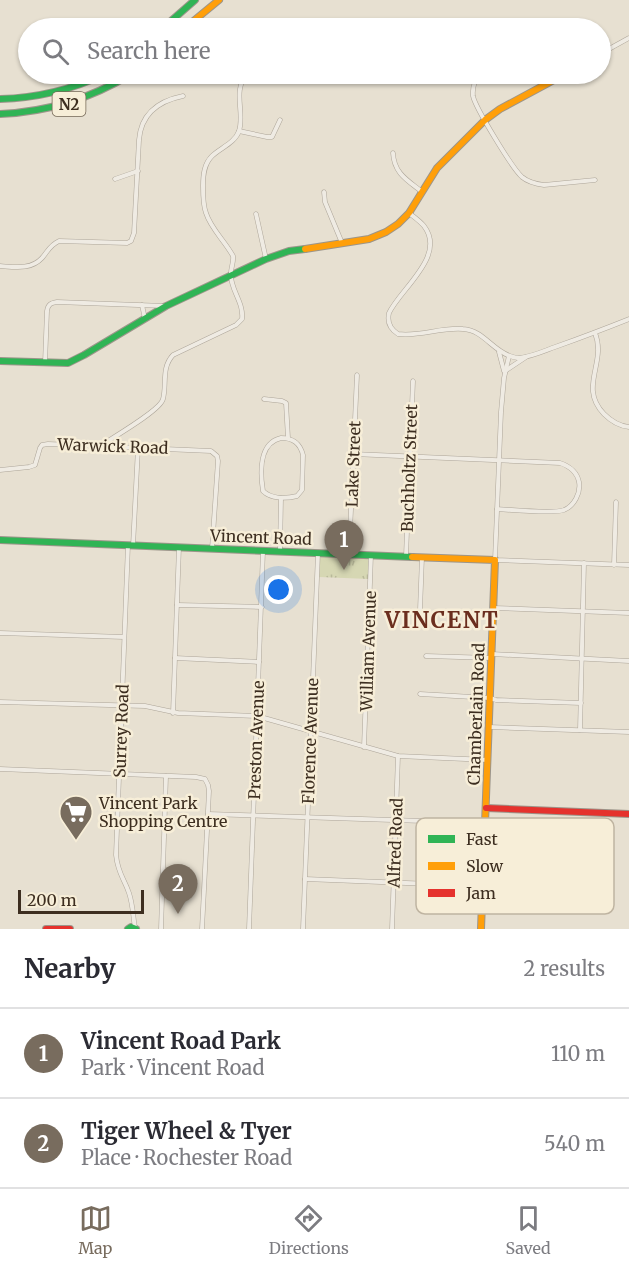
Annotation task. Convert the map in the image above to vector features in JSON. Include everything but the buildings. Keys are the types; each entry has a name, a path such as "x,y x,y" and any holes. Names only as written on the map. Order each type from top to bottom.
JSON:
{"main road":[{"path":"174,18 195,0"},
{"path":"197,18 219,0"},
{"name":"N2","path":"0,99 33,97 81,84"},
{"name":"N2","path":"0,114 38,111 68,104 96,94 114,84"},
{"path":"0,361 62,363 73,361 166,306 266,259 297,249 380,236 393,228 409,213 437,168 485,120 500,109 546,84"},
{"name":"Vincent Road","path":"0,540 495,560"},
{"name":"Chamberlain Road","path":"486,818 495,560"},
{"path":"486,807 629,814"},
{"name":"Chamberlain Road","path":"481,929 482,914"},
{"path":"46,929 70,929"}],"street":[{"path":"611,48 629,38"},
{"path":"100,446 161,405 164,400 165,369 173,355 242,319 242,310 231,276 233,256 206,214 203,195 205,167 212,156 231,141 239,131 241,84"},
{"path":"475,84 473,96 477,106 517,172 529,181 544,185 595,180"},
{"path":"0,266 32,265 50,246 59,241 129,243 134,233 139,134 148,114 161,103 183,96"},
{"path":"239,131 270,137 273,136 280,120"},
{"path":"393,153 394,163 399,172 422,191"},
{"path":"115,179 138,171"},
{"path":"324,192 325,202 342,243"},
{"path":"409,213 424,226 429,237 430,248 427,259 390,309 388,318 390,327 395,332 402,335 465,329 479,334 509,356 518,358 629,320"},
{"path":"256,214 266,259"},
{"path":"45,363 47,311 51,303 166,306"},
{"path":"142,305 145,319"},
{"path":"595,333 599,350 592,384 594,399 602,412 611,420 629,428"},
{"path":"498,349 505,373 530,355"},
{"name":"Chamberlain Road","path":"495,560 499,460 505,373 509,356"},
{"name":"Lake Street","path":"349,554 357,375"},
{"name":"Buchholtz Street","path":"405,556 413,381"},
{"path":"264,399 286,403 288,438"},
{"path":"118,434 119,447"},
{"path":"288,438 299,444 302,449 302,490 297,496 281,498 270,496 263,491 263,456 270,442 275,439 288,438"},
{"name":"Warwick Road","path":"0,470 35,465 40,448 44,444 206,450 214,453 218,461 212,549"},
{"name":"Surrey Road","path":"132,929 133,915 129,891 117,864 124,637 138,448"},
{"path":"353,454 550,462 566,465 579,482 577,496 573,503 564,510 497,509"},
{"path":"280,551 281,498"},
{"path":"614,565 616,502"},
{"path":"173,713 179,548"},
{"name":"Preston Avenue","path":"249,929 263,551"},
{"name":"Florence Avenue","path":"303,929 318,553"},
{"name":"William Avenue","path":"364,747 371,555"},
{"path":"420,610 422,557"},
{"name":"Vincent Road","path":"495,560 629,565"},
{"path":"580,730 584,563"},
{"path":"177,604 262,607"},
{"path":"494,608 629,613"},
{"path":"0,633 124,637"},
{"path":"426,656 629,661"},
{"path":"176,658 259,662"},
{"path":"420,694 580,704"},
{"path":"0,702 145,706 173,713 257,716 398,756 488,760"},
{"path":"489,727 629,732"},
{"name":"Alfred Road","path":"392,929 398,756"},
{"path":"0,769 204,779 208,785 208,814 202,929"},
{"path":"161,929 166,776"},
{"path":"208,814 416,821"},
{"path":"305,879 416,884"}],"green space":[{"path":"321,557 367,558 369,579 319,577"}],"traffic: fast":[{"path":"174,18 195,0"},
{"path":"0,99 27,97 81,84"},
{"path":"0,114 18,113 68,103 114,84"},
{"path":"0,361 68,363 166,306 266,259 289,251 305,249"},
{"path":"0,540 412,557"},
{"path":"128,929 131,927 136,929"}],"traffic: slow":[{"path":"197,18 219,0"},
{"path":"305,249 369,239 398,224 409,213 437,168 485,120 500,109 546,84"},
{"path":"412,557 495,560 485,818"},
{"path":"481,929 482,914"}],"traffic: jam":[{"path":"486,808 629,814"},
{"path":"46,929 70,929"}],"place":[{"name":"Vincent Road Park","path":"344,570"},
{"name":"Vincent Park Shopping Centre","path":"76,841"},
{"name":"Tiger Wheel & Tyer","path":"178,914"}],"district":[{"name":"VINCENT","path":"442,620"}]}
